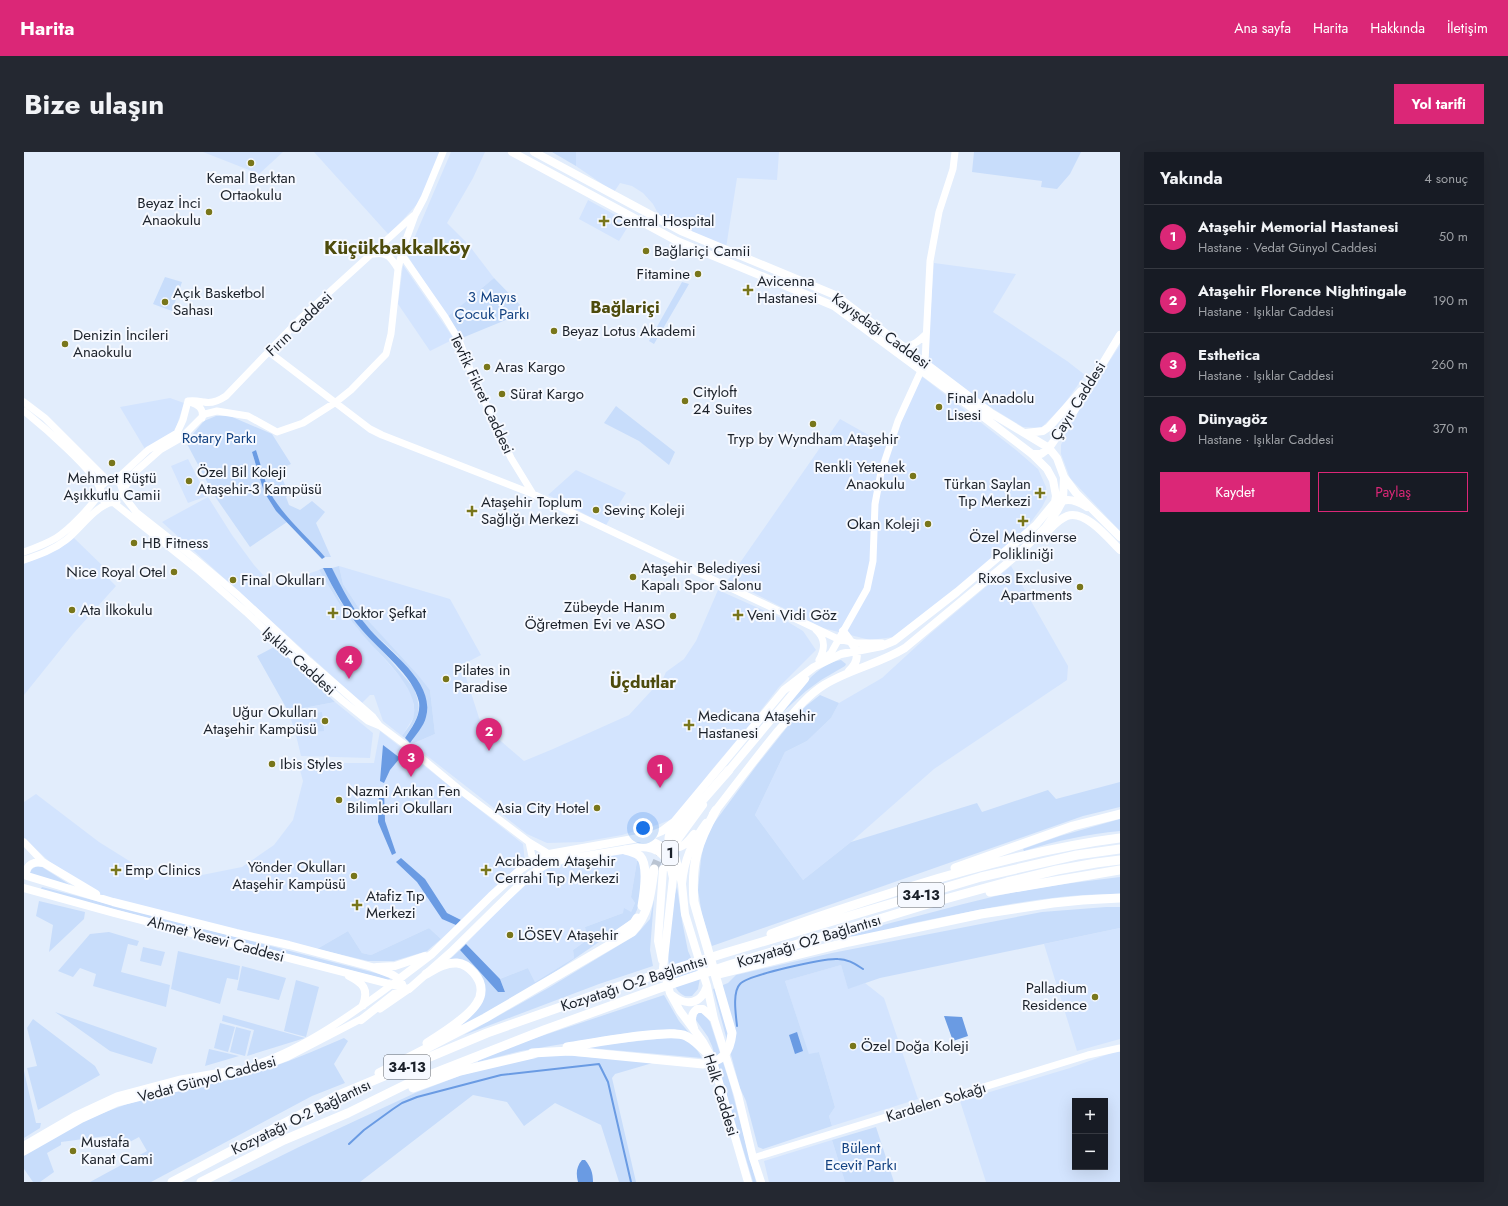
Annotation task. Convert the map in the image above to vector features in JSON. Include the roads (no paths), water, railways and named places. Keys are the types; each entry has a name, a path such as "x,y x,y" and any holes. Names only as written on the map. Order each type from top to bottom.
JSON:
{"highway":[{"path":"674,838 729,770"},
{"path":"532,1053 570,1051 690,1063 710,1063 719,1060 725,1054 731,1044 732,1033 694,902 693,885 698,848 705,830 716,810"},
{"path":"871,899 1041,837 1101,818 1120,814"},
{"path":"725,953 806,920 953,874 1040,852 1088,842 1120,838"},
{"name":"Kozyatağı O-2 Bağlantısı","path":"172,1182 334,1097 487,1033 725,953 980,877 1077,855 1120,849"},
{"path":"566,970 617,936 637,918 643,899 645,869 640,857 625,850"},
{"name":"34-13","path":"889,917 938,901 1007,882 1057,870 1120,860"},
{"path":"334,1097 485,1018 623,938 637,927 645,913 658,869"},
{"path":"889,917 994,891 1120,870"},
{"path":"730,968 981,914 1053,903 1120,898"},
{"name":"Kozyatağı O2 Bağlantısı","path":"730,968 889,917"},
{"path":"397,1063 467,1014 479,998 481,990 479,981 474,973 464,965 456,963 444,965 426,974"},
{"name":"Kozyatağı O-2 Bağlantısı","path":"201,1182 284,1140 416,1080 544,1030 657,989 730,968"},
{"path":"348,1112 460,1071 532,1053 612,1040 678,1033 697,1043 712,1058"}],"main road":[{"path":"24,560 46,552 60,544 98,511 120,500 134,472 160,450 181,438 206,414 217,411 229,404 277,432 303,424 351,390 386,354 391,334 398,269 415,215 424,198 443,152"},
{"name":"Kayışdağı Caddesi","path":"512,152 677,241 834,306 991,413 1049,448 1056,458 1064,477 1076,493 1120,537"},
{"name":"Kayışdağı Caddesi","path":"534,152 681,230 724,250 835,294 905,347 923,366 1032,454 1047,469 1055,487 1056,496 1055,502 1048,510"},
{"path":"361,1020 376,1007 394,995 432,954 491,896 533,860 549,854 639,838 662,831 674,822 784,690 831,653 867,589 873,561 875,504 881,472 898,421 923,366 930,262 939,212 953,169 955,152"},
{"name":"Fırın Caddesi","path":"188,401 193,400 206,403 218,401 229,404 269,352 301,318 374,254 415,215"},
{"path":"391,238 397,239 404,248"},
{"path":"374,254 380,252 389,256 398,269"},
{"name":"Tevfik Fikret Caddesi","path":"402,256 445,317 459,340 471,372 508,451 533,494"},
{"path":"905,347 918,342 926,334"},
{"name":"Çayır Caddesi","path":"1049,448 1071,416 1120,335"},
{"path":"269,352 370,429 382,435 533,494 838,639 850,642 876,644 894,641"},
{"path":"1026,433 1043,431 1049,428 1089,384"},
{"path":"24,552 45,544 57,537 95,501 104,483 112,480 145,453 178,433 184,420 188,401 200,408 203,413 202,418"},
{"name":"Işıklar Caddesi","path":"24,402 45,418 106,479 120,483 123,492 136,512 193,556 227,585 309,661 373,717 380,726"},
{"name":"Işıklar Caddesi","path":"24,411 50,433 97,481 103,500 112,503 199,571 246,612 309,672 368,721 380,726 412,750 460,790 529,842 549,854"},
{"path":"1032,454 1041,454 1049,448"},
{"path":"761,1182 753,1158 738,1095 714,1019 707,986 685,914 682,884 683,869 690,848 699,832 757,756 796,709 810,695 845,674 893,655 905,648 1016,555 1045,528 1057,511 1063,500 1064,477"},
{"path":"814,667 841,654 882,646 894,641 957,592 1026,534 1048,510 1063,500 1076,502 1093,510"},
{"path":"1016,555 1030,547 1064,518 1072,515 1088,520 1120,550"},
{"path":"221,591 227,585"},
{"path":"729,770 814,667 824,652 823,640 820,634 809,626"},
{"path":"843,632 857,652 857,659 854,667 845,674"},
{"path":"841,654 849,657 850,661 850,668 845,674"},
{"path":"674,822 669,833 669,841 671,845 676,848 685,844 716,810"},
{"name":"1","path":"639,838 656,843 676,859 682,884"},
{"path":"24,842 44,863 86,889 113,902"},
{"path":"529,842 533,860"},
{"path":"403,985 426,974 451,952 530,875 545,865 560,860 641,847 660,852 671,865 673,878 663,968"},
{"path":"34,891 28,885 24,873 31,863 44,863"},
{"path":"658,869 658,941 670,993 677,998 687,1002 692,1002 702,996 707,986"},
{"name":"Ahmet Yesevi Caddesi","path":"24,873 113,902 372,967"},
{"name":"Ahmet Yesevi Caddesi","path":"24,888 391,985 403,985"},
{"path":"372,967 395,966 432,954"},
{"path":"372,967 386,972 403,985"},
{"path":"341,972 362,984 366,991 366,997 363,1005"},
{"name":"Vedat Günyol Caddesi","path":"24,1145 74,1116 116,1096 182,1079 236,1070 284,1053 331,1027 391,985"},
{"name":"Halk Caddesi","path":"670,993 680,1011 694,1029 712,1058 748,1182"},
{"path":"694,1029 692,1018 693,1012 697,1008 703,1009 714,1019"},
{"name":"Vedat Günyol Caddesi","path":"24,1152 82,1119 117,1103 262,1067 288,1057 361,1020"},
{"name":"Kardelen Sokağı","path":"753,1158 1088,1055 1120,1048"}],"water":[{"path":"256,450 267,486 272,496 285,514 325,557 322,559 276,511 264,492 252,452"},
{"path":"323,568 332,568 348,598 367,626 407,667 417,679 424,691 427,704 426,717 410,743 405,738 419,712 419,702 416,692 403,673 356,623 336,593"},
{"path":"383,745 400,758 390,770 384,783 380,781"},
{"path":"379,790 384,791 385,821 396,853 392,855 378,822"},
{"path":"401,858 425,879 447,913 461,920 456,925 442,919 417,882 396,862"},
{"path":"466,944 500,979 505,992 498,992 460,950"},
{"path":"944,1016 962,1017 968,1036 953,1041"},
{"path":"797,1032 803,1051 795,1054 789,1035"},
{"path":"582,1160 585,1160 590,1168 593,1182 578,1182 577,1171"}],"waterway":[{"path":"737,1026 735,998 740,984 746,980 771,972 830,959 845,960 863,969"},
{"path":"349,1144 364,1130 393,1109 402,1103 417,1097 501,1075 599,1064 608,1082 631,1182"}],"tunnel":[{"path":"654,869 664,846"}],"place":[{"name":"Kemal Berktan Ortaokulu","path":"251,163"},
{"name":"Beyaz İnci Anaokulu","path":"209,212"},
{"name":"Central Hospital","path":"604,221"},
{"name":"Bağlariçi Camii","path":"646,251"},
{"name":"Fitamine","path":"698,274"},
{"name":"Avicenna Hastanesi","path":"748,290"},
{"name":"Açık Basketbol Sahası","path":"165,302"},
{"name":"Beyaz Lotus Akademi","path":"554,331"},
{"name":"Denizin İncileri Anaokulu","path":"65,344"},
{"name":"Aras Kargo","path":"487,367"},
{"name":"Sürat Kargo","path":"502,394"},
{"name":"Cityloft 24 Suites","path":"685,401"},
{"name":"Final Anadolu Lisesi","path":"939,407"},
{"name":"Tryp by Wyndham Ataşehir","path":"813,424"},
{"name":"Mehmet Rüştü Aşıkkutlu Camii","path":"112,463"},
{"name":"Renkli Yetenek Anaokulu","path":"913,476"},
{"name":"Özel Bil Koleji Ataşehir-3 Kampüsü","path":"189,481"},
{"name":"Türkan Saylan Tıp Merkezi","path":"1040,493"},
{"name":"Sevinç Koleji","path":"596,510"},
{"name":"Ataşehir Toplum Sağlığı Merkezi","path":"472,511"},
{"name":"Özel Medinverse Polikliniği","path":"1023,521"},
{"name":"Okan Koleji","path":"928,524"},
{"name":"HB Fitness","path":"134,543"},
{"name":"Nice Royal Otel","path":"174,572"},
{"name":"Ataşehir Belediyesi Kapalı Spor Salonu","path":"633,577"},
{"name":"Final Okulları","path":"233,580"},
{"name":"Rixos Exclusive Apartments","path":"1080,587"},
{"name":"Ata İlkokulu","path":"72,610"},
{"name":"Doktor Şefkat","path":"333,613"},
{"name":"Veni Vidi Göz","path":"738,615"},
{"name":"Zübeyde Hanım Öğretmen Evi ve ASO","path":"673,616"},
{"name":"Dünyagöz","path":"349,679"},
{"name":"Pilates in Paradise","path":"446,679"},
{"name":"Uğur Okulları Ataşehir Kampüsü","path":"325,721"},
{"name":"Medicana Ataşehir Hastanesi","path":"689,725"},
{"name":"Ataşehir Florence Nightingale","path":"489,751"},
{"name":"Ibis Styles","path":"272,764"},
{"name":"Esthetica","path":"411,777"},
{"name":"Ataşehir Memorial Hastanesi","path":"660,788"},
{"name":"Nazmi Arıkan Fen Bilimleri Okulları","path":"339,800"},
{"name":"Asia City Hotel","path":"597,808"},
{"name":"Emp Clinics","path":"116,870"},
{"name":"Acıbadem Ataşehir Cerrahi Tıp Merkezi","path":"486,870"},
{"name":"Yönder Okulları Ataşehir Kampüsü","path":"354,876"},
{"name":"Atafiz Tıp Merkezi","path":"357,905"},
{"name":"LÖSEV Ataşehir","path":"510,935"},
{"name":"Palladium Residence","path":"1095,997"},
{"name":"Özel Doğa Koleji","path":"853,1046"},
{"name":"Mustafa Kanat Cami","path":"73,1151"}],"district":[{"name":"Küçükbakkalköy","path":"397,247"},
{"name":"Bağlariçi","path":"625,307"},
{"name":"Üçdutlar","path":"643,682"}],"park label":[{"name":"3 Mayıs Çocuk Parkı","path":"492,306"},
{"name":"Rotary Parkı","path":"219,438"},
{"name":"Bülent Ecevit Parkı","path":"861,1156"}]}
